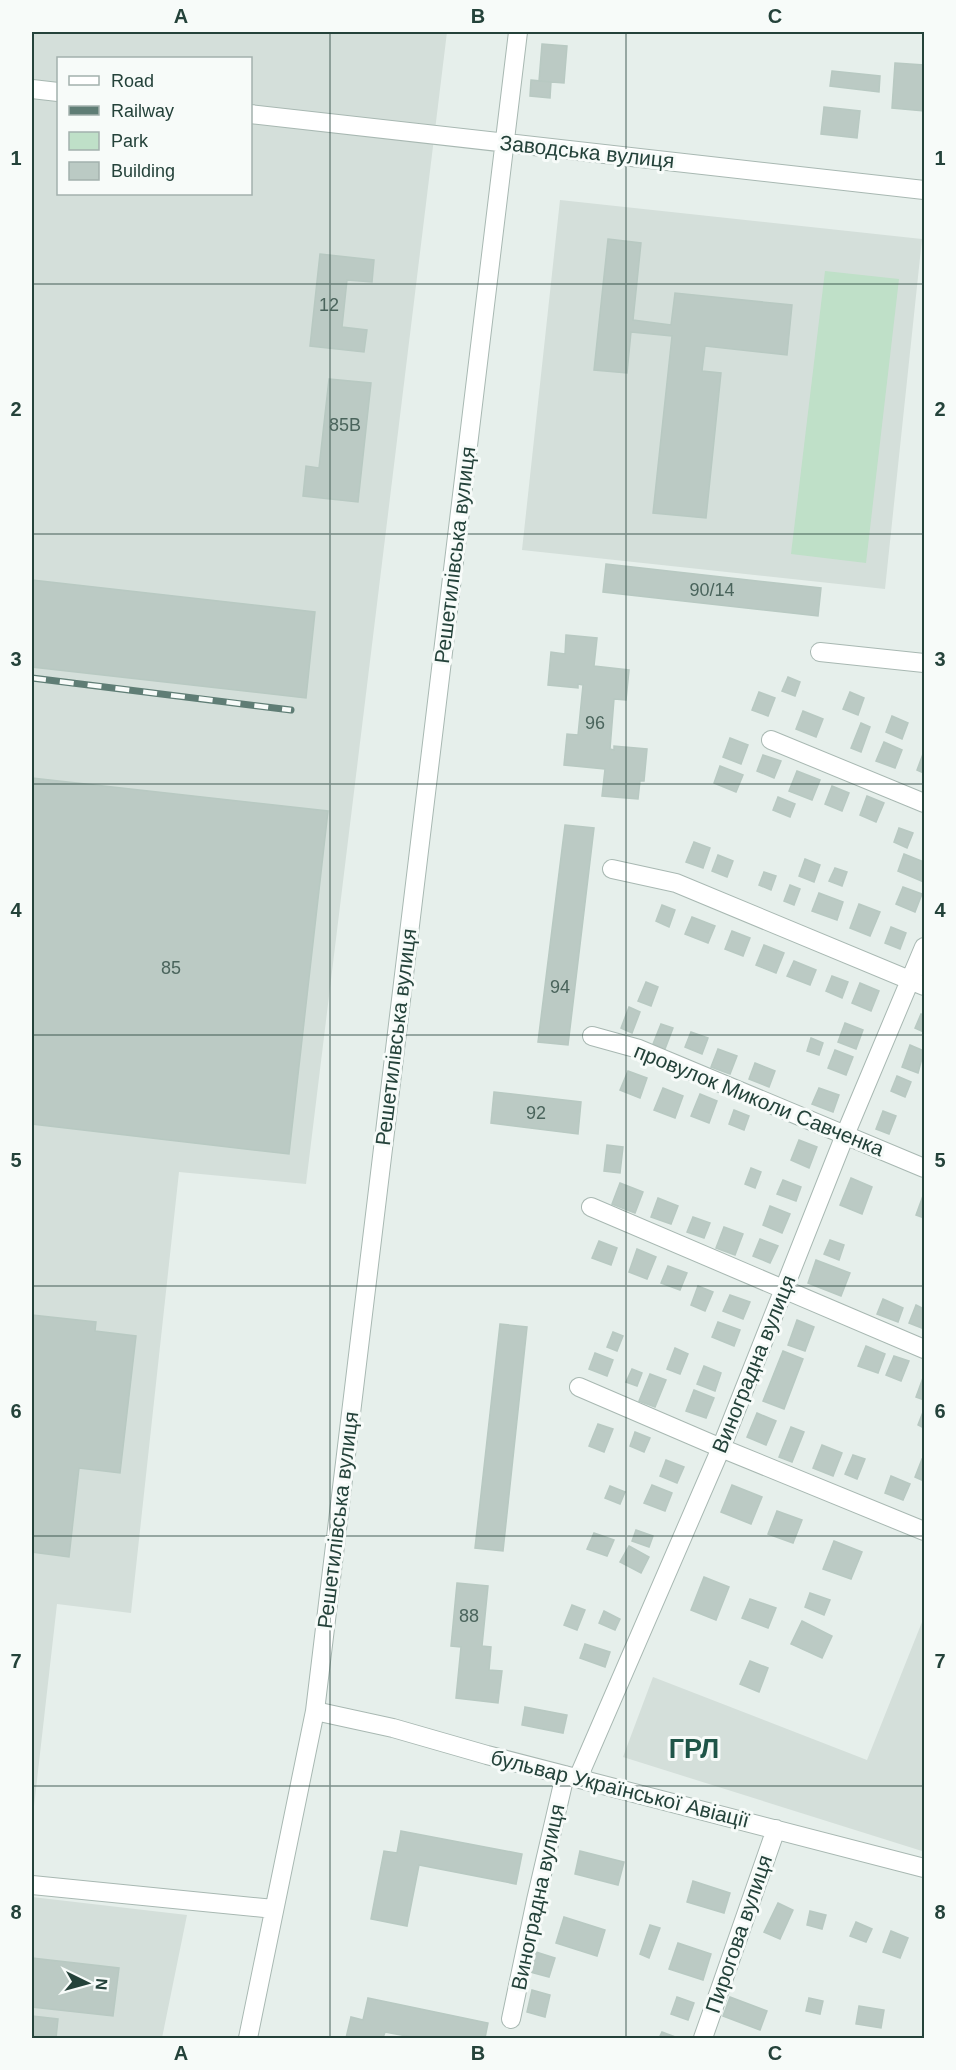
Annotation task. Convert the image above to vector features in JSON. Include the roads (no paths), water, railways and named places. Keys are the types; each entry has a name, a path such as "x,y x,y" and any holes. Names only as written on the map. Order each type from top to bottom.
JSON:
{"street":[{"name":"Решетилівська вулиця","path":"248,2038 315,1711 518,32"},
{"path":"32,89 57,92"},
{"name":"Заводська вулиця","path":"252,114 924,190"},
{"path":"820,651 924,663"},
{"path":"771,740 924,803"},
{"path":"612,869 676,884 918,983"},
{"name":"Виноградна вулиця","path":"511,2019 536,1900 571,1777 721,1448 845,1136 918,983 924,947"},
{"name":"провулок Миколи Савченка","path":"592,1036 639,1049 924,1168"},
{"path":"591,1207 924,1348"},
{"path":"579,1387 924,1531"},
{"name":"бульвар Української Авіації","path":"315,1711 393,1728 571,1777 924,1868"},
{"name":"Пирогова вулиця","path":"703,2038 776,1829"},
{"path":"32,1885 274,1909"}],"railway":[{"path":"32,678 291,710"}],"district":[{"name":"ГРЛ","path":"694,1749"}]}
